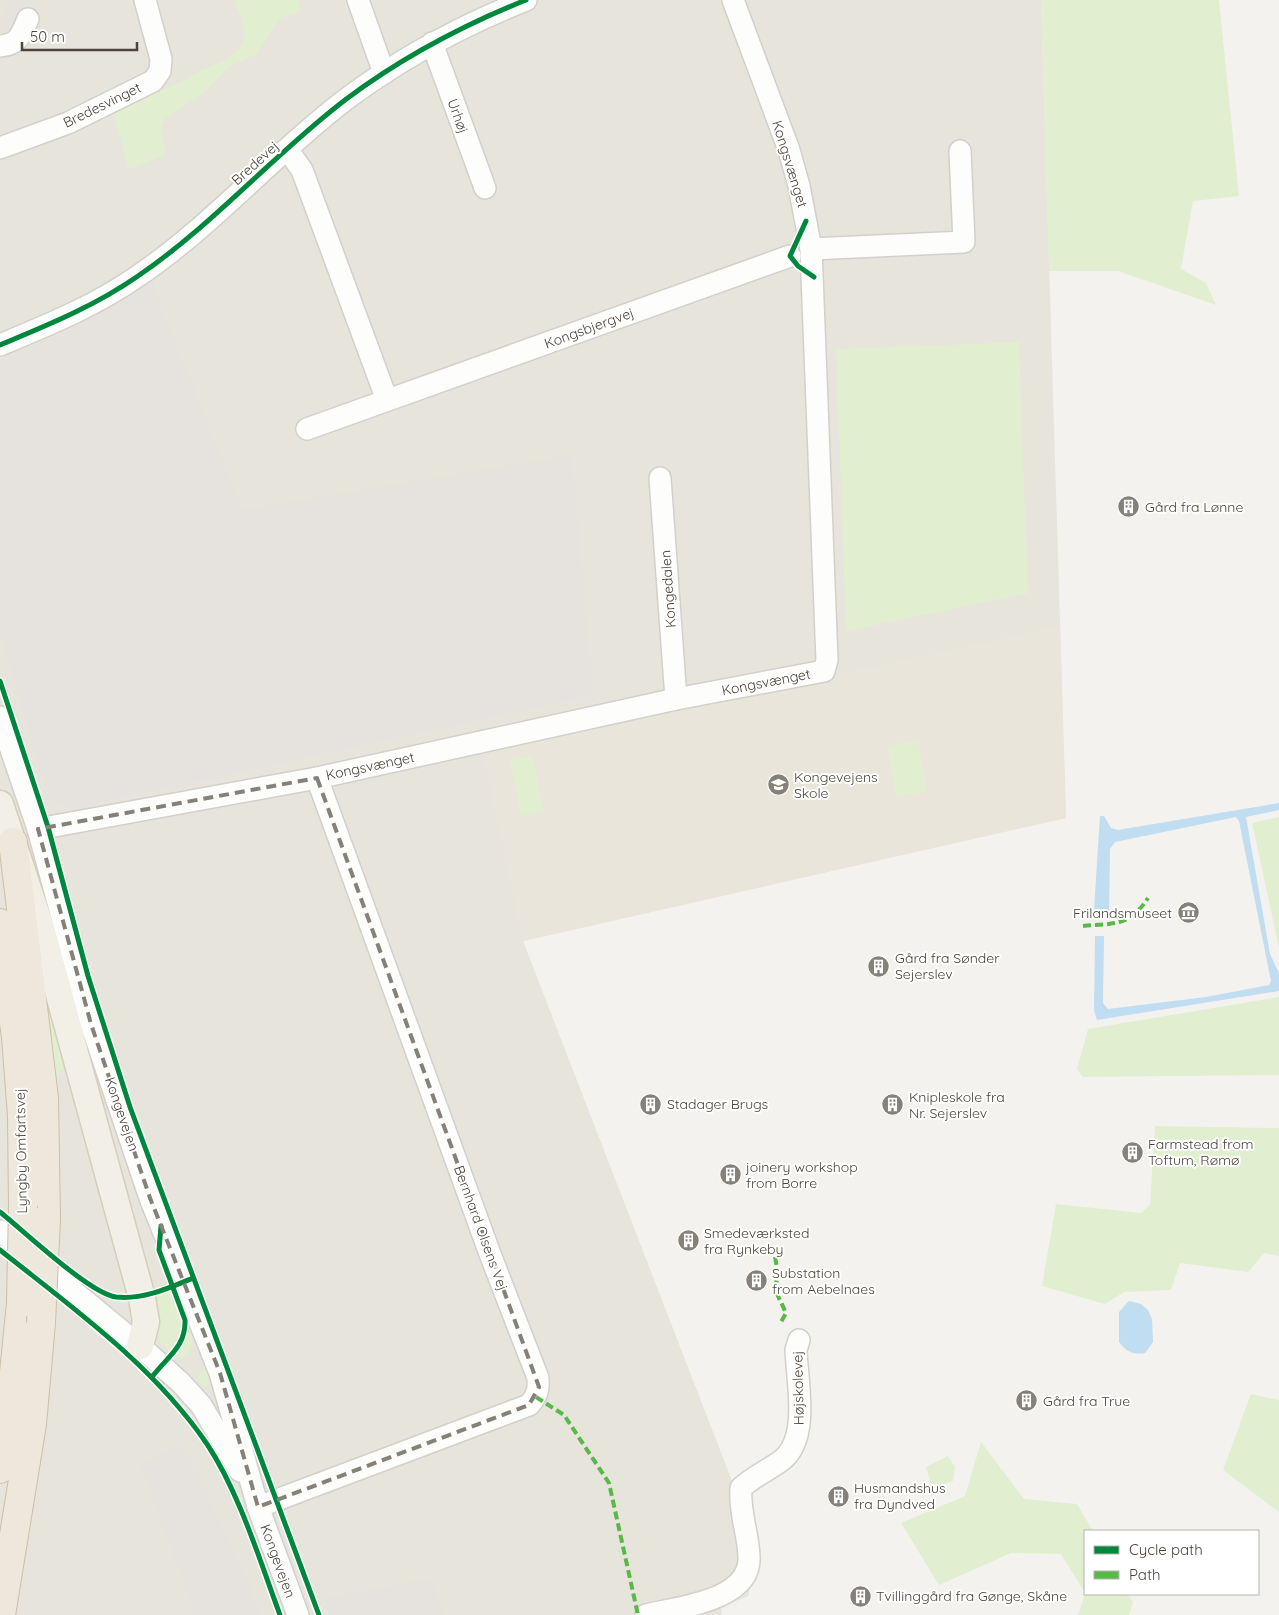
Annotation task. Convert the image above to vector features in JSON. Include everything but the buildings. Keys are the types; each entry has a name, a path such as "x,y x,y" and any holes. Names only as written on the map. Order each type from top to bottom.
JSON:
{"highway":[{"path":"2,1615 32,1424 41,1323 34,1213 44,1098 13,842"},
{"name":"Lyngby Omfartsvej","path":"0,923 17,1046 22,1116 34,1213 21,1304 11,1402 0,1469"}],"main road":[{"path":"0,804 40,925 142,1296 146,1322 140,1346"}],"street":[{"name":"Bredesvinget","path":"0,148 68,124 153,81 160,71 161,59 145,0"},
{"path":"358,0 384,73"},
{"name":"Bredevej","path":"0,345 74,314 138,276 190,236 345,101 384,73 432,43 471,23 526,0"},
{"name":"Kongsvænget","path":"38,829 317,778 676,699 824,671 827,650 811,249 799,186 789,150 733,0"},
{"path":"0,46 10,46 21,37 28,19"},
{"name":"Urhøj","path":"432,43 485,188"},
{"path":"288,150 302,170 387,400"},
{"path":"811,249 964,242 960,151"},
{"name":"Kongsbjergvej","path":"308,429 790,256"},
{"name":"Kongedalen","path":"660,478 676,699"},
{"name":"Kongevejen","path":"0,717 38,829 99,1047 150,1198 220,1373 258,1507 298,1615"},
{"name":"Bernhard Olsens Vej","path":"258,1507 529,1405 536,1397 539,1387 538,1378 490,1254 317,778"},
{"name":"Kongevejen","path":"0,1231 140,1346 202,1405 236,1462 258,1507"},
{"name":"Højskolevej","path":"646,1615 714,1599 734,1589 745,1575 750,1557 740,1506 741,1488 753,1476 782,1460 795,1447 800,1427 796,1350 799,1340"}],"highlighted area":[{"path":"317,778 539,1387 529,1405 258,1507 220,1373 150,1198 91,1024 38,829"}],"shaded area":[{"path":"0,0 1041,0 1066,818 523,941 751,1530 756,1564 748,1596 721,1607 722,1615 0,1615"},
{"path":"9,0 18,0 34,7 21,37 0,28 0,22"},
{"path":"152,284 243,510 572,455 593,695 69,809 48,798 0,633 0,361 4,357 62,334"},
{"path":"153,324 237,515 275,509 276,515 479,496 478,474 553,460 573,678 523,683 510,528 281,552 280,540 274,541 276,562 248,564 252,609 180,615 179,602 151,604 131,595 120,575 116,525 95,527 90,495 87,495 86,484 79,484 68,377 118,344 119,325"},
{"name":"Kongevejens Skole","path":"1060,626 1066,818 523,941 483,752"},
{"path":"183,1445 239,1559 261,1615 195,1615 140,1464"},
{"path":"432,1578 443,1615 330,1615 324,1598"}],"green space":[{"path":"235,0 298,0 301,11 280,18 255,55 230,66 202,94 165,119 161,129 166,154 129,170 113,113 185,80 235,53 241,46 244,33"},
{"path":"1041,0 1219,0 1239,196 1193,201 1181,269 1206,283 1216,305 1118,271 1049,271"},
{"path":"1019,342 1028,593 846,631 836,349"},
{"path":"918,740 927,791 896,797 887,746"},
{"path":"532,756 544,811 521,816 510,760"},
{"path":"1279,817 1279,948 1252,823"},
{"path":"31,910 66,1059 53,1087"},
{"path":"1279,997 1279,1075 1083,1077 1077,1069 1088,1029"},
{"path":"1155,1126 1279,1128 1279,1256 1264,1253 1248,1272 1180,1263 1171,1290 1124,1292 1105,1304 1042,1286 1056,1204 1141,1213 1150,1205"},
{"path":"171,1291 181,1316 182,1330 176,1345 170,1353 161,1343 148,1297"},
{"path":"189,1324 192,1335 191,1350 188,1355 178,1360 175,1358 186,1342"},
{"path":"207,1363 211,1364 207,1386 204,1387 197,1378"},
{"path":"1251,1394 1279,1400 1279,1512 1223,1470"},
{"path":"981,1442 1024,1499 1077,1504 1092,1530 1084,1530 1084,1591 1061,1554 1011,1553 939,1585 901,1523 965,1496"},
{"path":"948,1456 955,1467 953,1481 932,1488 926,1467"},
{"path":"1085,1595 1129,1595 1133,1602 1129,1615 1078,1615"}],"water":[{"path":"1279,803 1279,810 1246,817 1270,954 1279,973 1279,991 1097,1020 1094,1010 1095,936 1104,936 1103,1003 1108,1009 1206,997 1269,985 1271,981 1239,821 1236,817 1115,842 1110,849 1109,913 1098,917 1094,910 1100,816 1104,816 1111,828 1118,830"},
{"path":"1129,1301 1141,1304 1148,1310 1152,1319 1153,1342 1145,1353 1137,1354 1130,1352 1119,1342 1119,1312"}],"marked path":[{"path":"1083,926 1120,922 1128,919 1148,898"},
{"path":"775,1257 778,1273 777,1294 786,1313 780,1324"},
{"path":"536,1397 564,1415 609,1483 638,1615"}],"cycle path":[{"path":"0,345 71,314 122,287 192,235 319,121 366,85 432,44 526,0"},
{"path":"806,221 790,256 798,266 814,277"},
{"path":"0,681 48,827 88,976 130,1107 319,1615"},
{"path":"0,1212 57,1260 104,1293 116,1297 136,1297 165,1289 193,1278"},
{"path":"152,1377 179,1345 185,1320 159,1250 161,1226"},
{"path":"0,1250 84,1316 137,1363 186,1415 207,1444 229,1483 248,1527 280,1615"}],"place":[{"name":"Gård fra Lønne","path":"1129,507"},
{"name":"Kongevejens Skole","path":"778,785"},
{"name":"Frilandsmuseet","path":"1188,913"},
{"name":"Gård fra Sønder Sejerslev","path":"879,966"},
{"name":"Stadager Brugs","path":"651,1104"},
{"name":"Knipleskole fra Nr. Sejerslev","path":"893,1105"},
{"name":"Farmstead from Toftum, Rømø","path":"1132,1152"},
{"name":"joinery workshop from Borre","path":"730,1175"},
{"name":"Smedeværksted fra Rynkeby","path":"688,1241"},
{"name":"Substation from Aebelnaes","path":"756,1281"},
{"name":"Gård fra True","path":"1027,1401"},
{"name":"Husmandshus fra Dyndved","path":"838,1496"},
{"name":"Tvillinggård fra Gønge, Skåne","path":"860,1596"}]}
